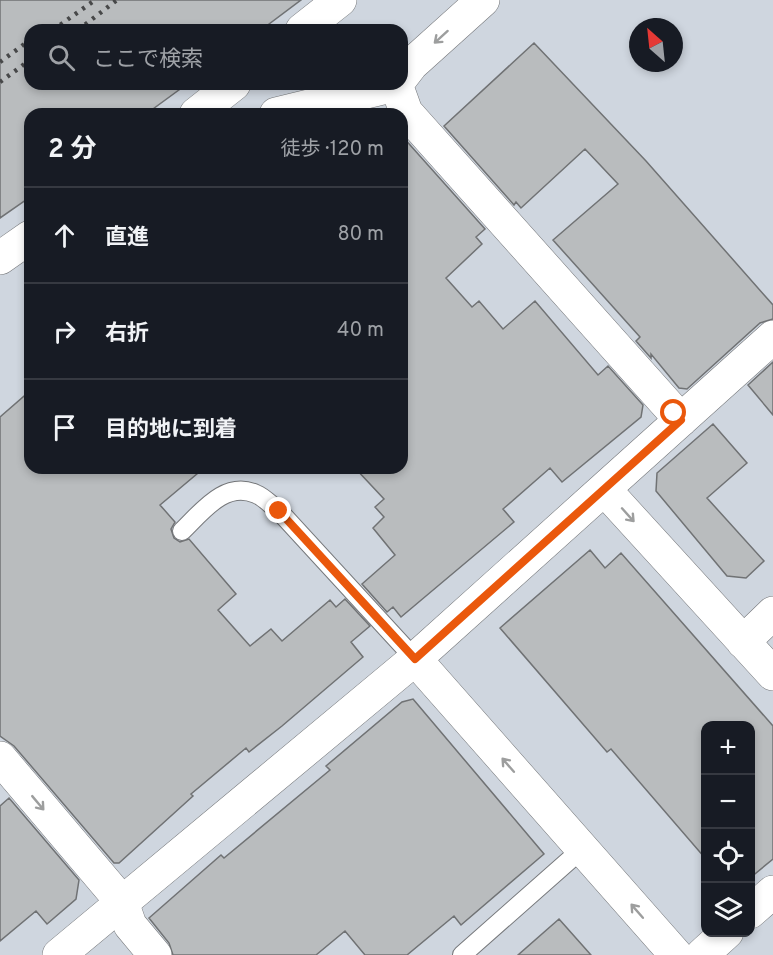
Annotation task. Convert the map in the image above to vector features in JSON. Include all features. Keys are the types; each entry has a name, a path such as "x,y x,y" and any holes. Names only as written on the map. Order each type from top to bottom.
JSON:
{"street":[{"path":"310,24 340,0"},
{"path":"408,69 483,0"},
{"path":"204,108 226,90"},
{"path":"299,108 368,90"},
{"path":"400,90 405,108"},
{"path":"408,114 681,420"},
{"path":"0,258 24,241"},
{"path":"59,955 415,659 773,338"},
{"path":"604,489 773,675"},
{"path":"743,642 773,613"},
{"path":"415,659 676,955"},
{"path":"0,758 122,902 130,925 156,955"},
{"path":"755,908 773,892"},
{"path":"702,955 723,937"}],"lane":[{"path":"183,531 221,495 240,490 257,494 279,511 415,659"},
{"path":"462,955 582,849"}],"shaded area":[{"path":"0,0 773,0 773,955 0,955"}],"building":[{"path":"0,0 301,0 269,24 24,24 24,90 179,90 154,108 24,108 24,201 0,218"},
{"path":"534,43 646,161 773,305 773,319 760,323 687,389 679,388 651,354 651,358 636,341 640,337 553,240 618,184 585,149 521,208 516,202 514,205 444,126"},
{"path":"408,143 485,229 476,237 482,244 446,278 472,307 479,301 503,329 535,301 598,375 608,366 643,405 641,417 562,482 550,468 503,509 514,522 401,617 393,607 387,612 362,584 395,555 373,528 384,517 375,507 384,499 361,474 408,474"},
{"path":"773,362 773,415 748,385"},
{"path":"24,396 24,474 197,474 160,505 175,522 171,529 174,538 180,542 189,539 236,594 218,610 250,646 271,629 282,641 330,600 336,607 345,599 370,626 351,642 363,657 282,726 249,752 246,748 191,794 193,796 119,863 114,863 14,746 0,736 0,417"},
{"path":"713,424 747,463 707,498 764,561 746,578 727,576 656,491 657,473"},
{"path":"590,550 605,568 621,553 773,726 773,859 755,874 755,721 701,721 701,853 611,749 607,752 500,628"},
{"path":"413,699 544,854 461,925 454,916 407,955 365,955 345,931 316,955 173,955 169,943 149,918 221,855 224,858 330,770 326,766 402,702"},
{"path":"9,798 79,880 76,899 47,924 36,911 0,941 0,806"},
{"path":"559,919 591,955 518,955"}],"railway":[{"path":"61,24 95,0"},
{"path":"86,24 117,0"},
{"path":"0,62 24,44"},
{"path":"0,82 24,64"}],"route":[{"path":"279,511 415,659 681,420 674,413"}]}
